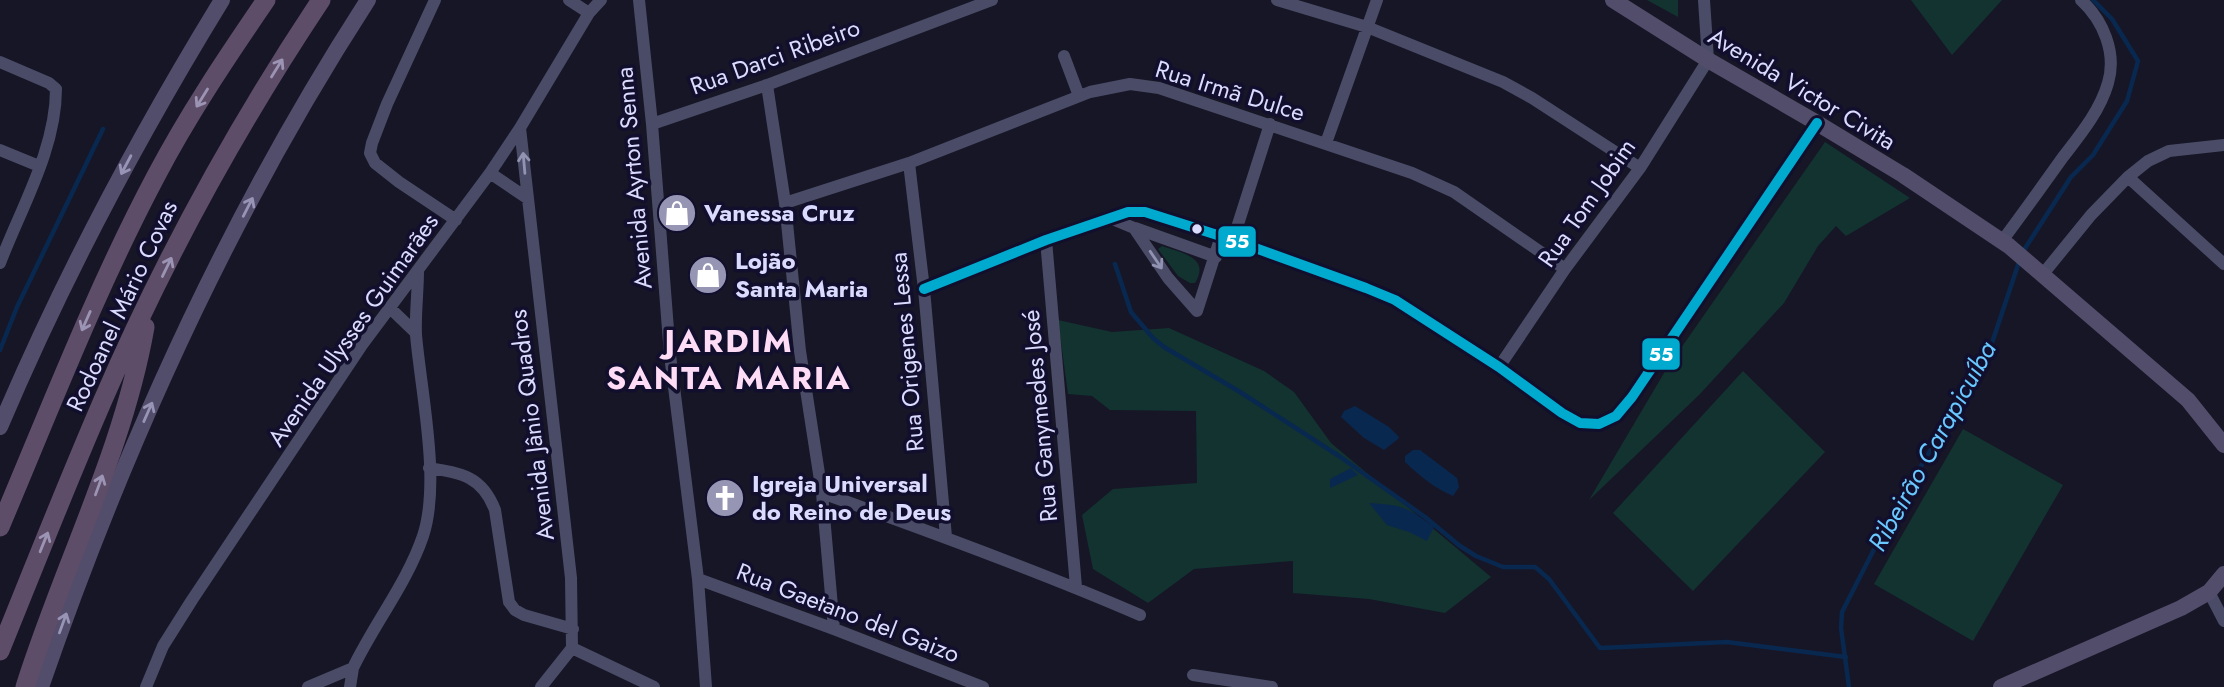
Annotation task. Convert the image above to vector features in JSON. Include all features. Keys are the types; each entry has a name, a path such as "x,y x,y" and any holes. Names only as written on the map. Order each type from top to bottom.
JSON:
{"highway":[{"name":"Rodoanel Mário Covas","path":"0,527 89,313 156,175 266,0"},
{"name":"Rodoanel Mário Covas","path":"0,651 103,399 209,182 250,111 321,0"},
{"path":"25,687 129,397 150,302"}],"main road":[{"path":"0,427 37,341 95,222 158,106 222,0"},
{"path":"41,687 111,499 185,332 282,144 334,52 368,0"},
{"name":"Avenida Victor Civita","path":"1613,0 1707,60 1817,123 2006,243 2188,400 2224,445"},
{"path":"2001,687 2157,619 2209,592 2224,574"}],"street":[{"path":"435,0 387,104 370,153 375,163 399,182 456,220"},
{"path":"569,0 589,13"},
{"name":"Avenida Ulysses Guimarães","path":"146,687 163,646 192,600 362,345 491,173 589,13 601,0"},
{"name":"Avenida Ayrton Senna","path":"639,0 652,124 670,355 698,579 706,687"},
{"name":"Rua Darci Ribeiro","path":"652,124 766,85 992,0"},
{"path":"1277,0 1367,27 1503,82 1640,169"},
{"path":"1326,144 1377,0"},
{"path":"1704,0 1707,60"},
{"path":"2006,243 2097,110 2109,82 2108,41 2098,20 2081,0"},
{"path":"1064,56 1079,96"},
{"name":"Rua Tom Jobim","path":"1499,367 1565,269 1640,169 1707,60"},
{"path":"0,62 49,83 56,89 52,126 39,166 4,241 0,262"},
{"name":"Rua Irmã Dulce","path":"785,203 909,163 1079,96 1130,84 1159,88 1412,173 1454,192 1565,269"},
{"path":"766,85 785,203 800,351 822,494 834,629"},
{"path":"924,289 1046,240 1128,212 1144,212 1227,238 1395,300 1499,367 1562,413 1580,422 1599,424 1616,416 1632,397 1817,123"},
{"path":"1134,228 1168,278 1197,311 1270,124"},
{"name":"Avenida Jânio Quadros","path":"520,128 571,578 572,648"},
{"path":"2039,270 2128,177 2148,161 2169,151 2224,145"},
{"path":"0,150 39,166"},
{"name":"Rua Origenes Lessa","path":"909,163 924,289 946,537"},
{"path":"491,173 527,198"},
{"path":"2128,177 2224,264"},
{"path":"1110,218 1216,257"},
{"name":"Rua Ganymedes José","path":"1046,240 1076,587"},
{"path":"350,687 353,668 413,560 423,535 430,488 416,333 418,270"},
{"path":"391,309 416,333"},
{"path":"429,468 463,475 478,482 490,495 495,510 509,602 516,610 573,629"},
{"path":"822,494 946,537 1076,587 1140,615"},
{"name":"Rua Gaetano del Gaizo","path":"698,579 983,687"},
{"path":"2209,592 2224,621"},
{"path":"541,687 572,648 654,687"},
{"path":"308,687 353,668"},
{"path":"1193,675 1272,687"}],"green space":[{"path":"1647,0 1678,0 1678,17"},
{"path":"1911,0 2002,0 1952,55"},
{"path":"1825,142 1910,198 1846,236 1836,226 1818,246 1784,303 1699,395 1589,500 1667,368"},
{"path":"1162,246 1192,257 1197,262 1199,274 1195,283 1178,276 1158,249"},
{"path":"1058,320 1112,332 1169,328 1264,371 1294,392 1331,443 1491,577 1445,613 1369,599 1293,593 1293,561 1194,569 1148,603 1093,569 1082,515 1113,489 1197,483 1196,411 1110,410 1092,396 1068,394"},
{"path":"1743,371 1825,452 1693,591 1613,513"},
{"path":"1963,429 2063,485 1973,641 1874,584"}],"water":[{"path":"1355,406 1389,427 1398,439 1384,450 1364,438 1341,417 1344,411"},
{"path":"1413,450 1420,450 1457,478 1459,487 1453,496 1428,481 1405,462 1405,456"},
{"path":"1351,468 1358,475 1330,488 1330,479"},
{"path":"1369,503 1397,506 1417,515 1434,527 1427,541 1387,525"}],"waterway":[{"name":"Ribeirão Carapicuíba","path":"1849,687 1841,628 1842,612 1891,516 1988,355 2022,253 2071,177 2093,155 2127,101 2138,61 2112,19 2093,0"},
{"path":"0,350 17,307 103,129"},
{"path":"1115,264 1131,312 1164,347 1339,456 1476,556 1503,567 1535,567 1549,579 1600,648 1727,642 1846,657"}],"transit line":[{"name":"55","path":"924,289 1046,240 1128,212 1145,212 1233,240 1395,300 1499,367 1562,413 1580,423 1599,424 1616,416 1632,397 1817,123"}],"place":[{"name":"Vanessa Cruz","path":"677,213"},
{"name":"Lojão Santa Maria","path":"708,275"},
{"name":"Igreja Universal do Reino de Deus","path":"725,498"}],"district":[{"name":"JARDIM SANTA MARIA","path":"729,360"}]}
